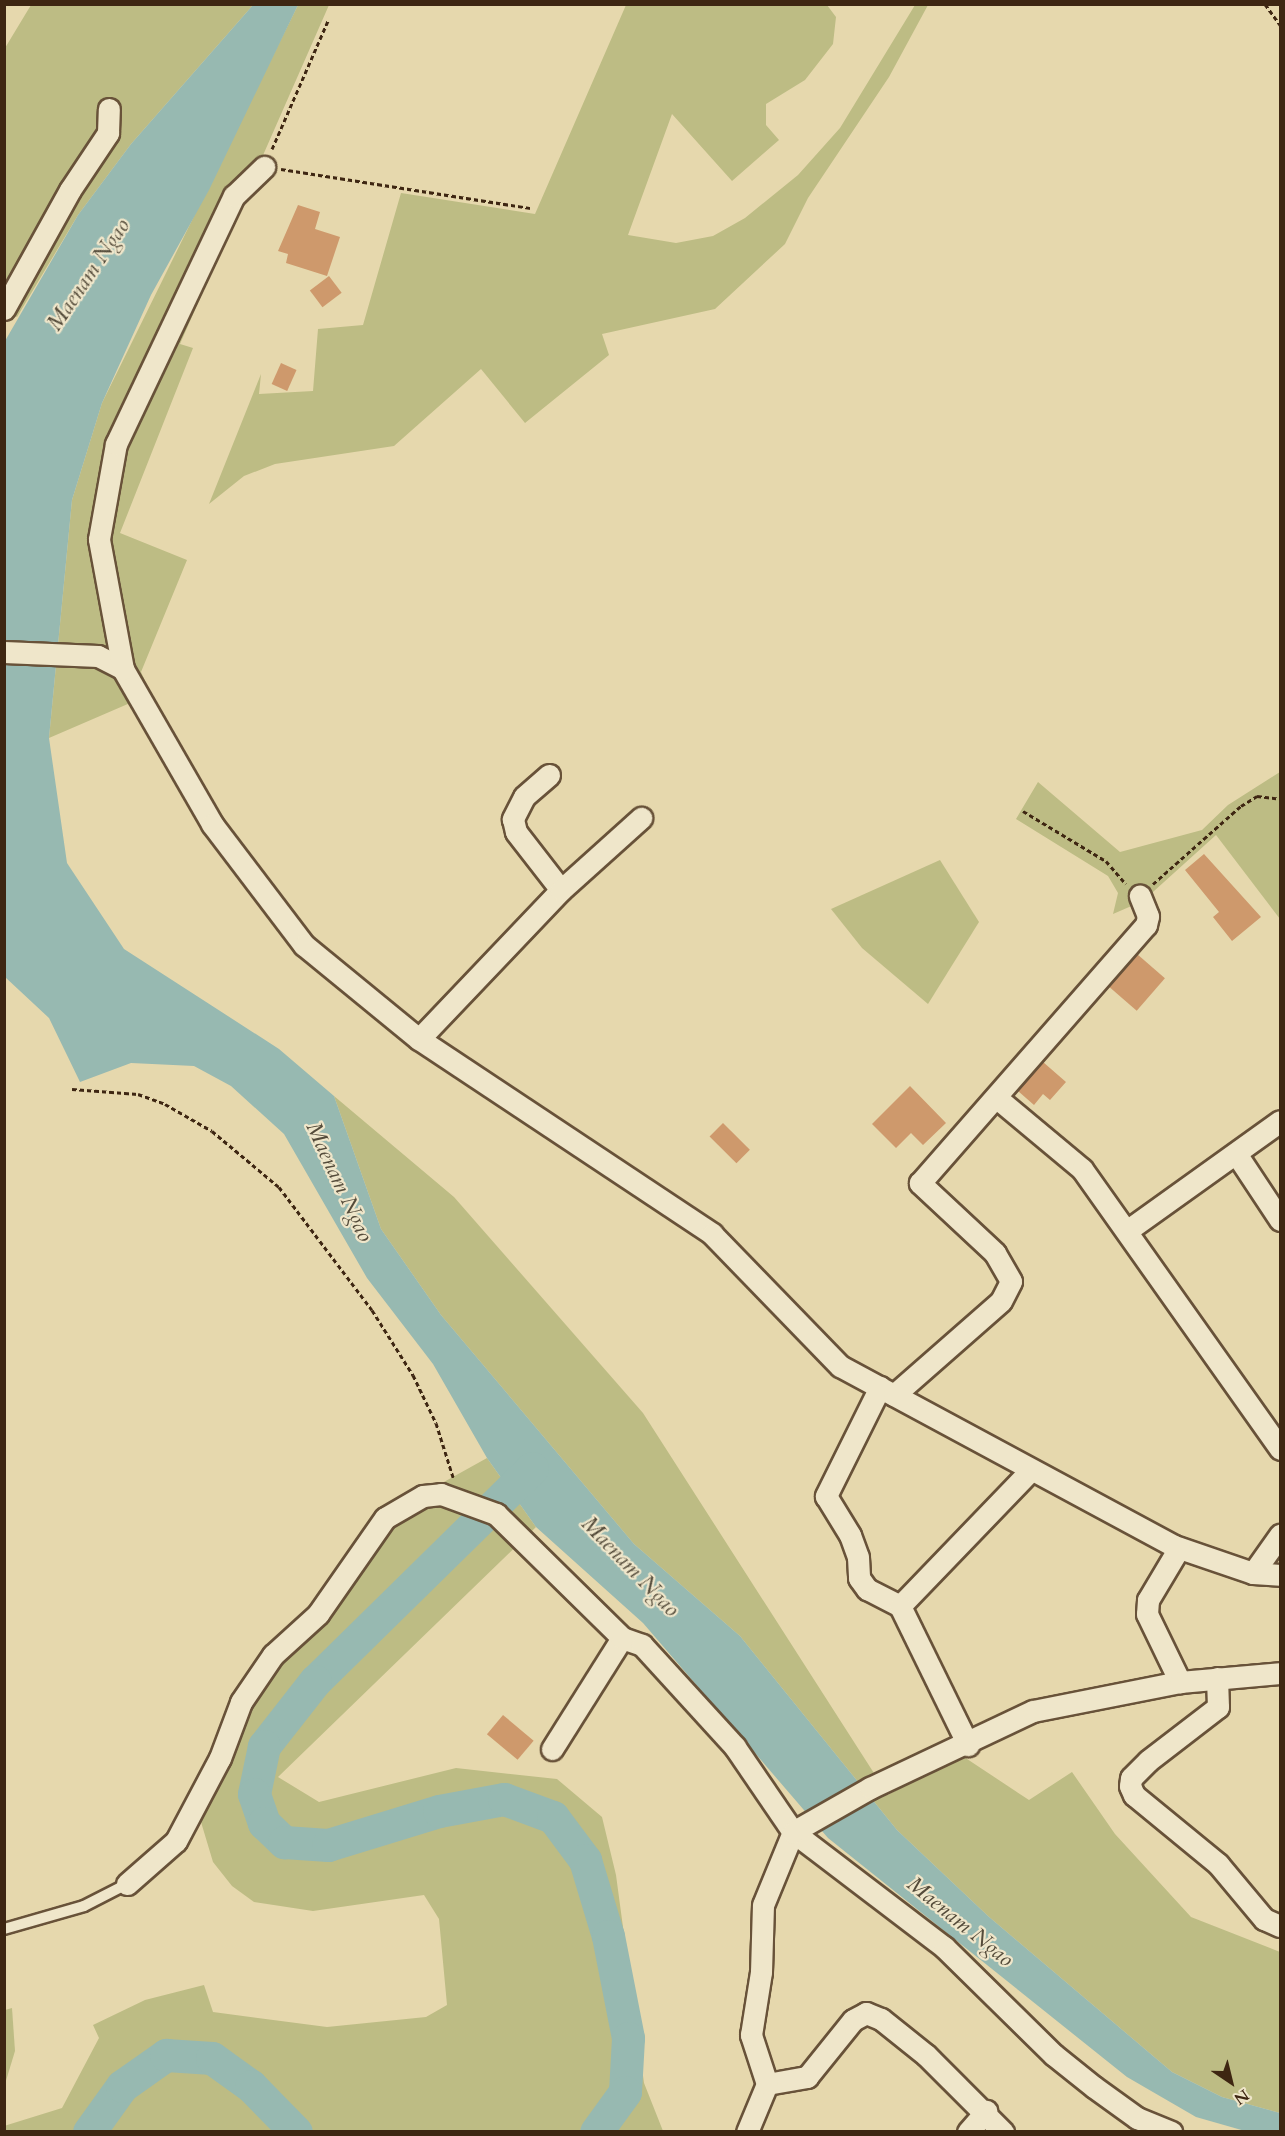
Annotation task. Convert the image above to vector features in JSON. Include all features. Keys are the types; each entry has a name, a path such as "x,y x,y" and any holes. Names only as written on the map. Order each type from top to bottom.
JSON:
{"street":[{"path":"4,309 70,190 108,133 109,109"},
{"path":"264,166 234,196 116,444 99,539 123,669 212,824 304,945 419,1039 712,1234 840,1366 1030,1471 1179,1548 1254,1573 1281,1575"},
{"path":"4,652 98,656 123,669"},
{"path":"549,775 524,798 513,819 516,832 561,890"},
{"path":"419,1039 561,890 641,818"},
{"path":"968,1745 900,1606 867,1589 859,1578 858,1557 850,1534 826,1496 887,1391 1001,1301 1011,1281 996,1253 920,1183 998,1099 1146,925 1148,916 1140,896"},
{"path":"998,1099 1082,1168 1281,1449"},
{"path":"1128,1230 1281,1122"},
{"path":"1237,1155 1281,1220"},
{"path":"900,1606 1030,1471"},
{"path":"127,1884 176,1841 220,1758 241,1702 261,1671 318,1614 384,1518 423,1496 441,1494 496,1514 622,1638 642,1646 735,1747 799,1827 944,1947 1054,2055 1137,2118 1171,2132"},
{"path":"1254,1573 1281,1535"},
{"path":"1179,1548 1148,1600 1147,1614 1180,1682"},
{"path":"552,1749 622,1638"},
{"path":"747,2132 767,2084 751,2035 761,1972 763,1905 799,1827 870,1788 968,1745 1033,1711 1180,1682 1281,1672"},
{"path":"1217,1678 1218,1707 1148,1761 1131,1778 1130,1786 1134,1795 1218,1864 1264,1919 1281,1926"},
{"path":"767,2084 807,2077 854,2020 866,2013 881,2019 926,2055 986,2111 1003,2132"},
{"path":"968,2132 986,2111"}],"lane":[{"path":"4,1929 84,1906 127,1884"}],"path":[{"path":"1265,4 1281,25"},
{"path":"328,21 264,166 531,208"},
{"path":"1023,811 1106,861 1140,896 1241,806 1257,796 1281,799"},
{"path":"72,1089 138,1094 165,1104 212,1131 279,1187 366,1301 413,1375 436,1423 460,1500"}],"shaded area":[{"path":"31,5 253,5 131,144 78,215 17,317 5,310 5,48"},
{"path":"298,5 329,5 180,344 193,348 120,533 187,560 141,672 151,694 49,738 72,500 102,403"},
{"path":"626,5 827,5 836,17 833,44 805,80 766,104 766,125 779,140 732,181 672,114 628,235 676,243 713,236 745,218 798,175 840,128 915,5 928,5 889,77 808,198 785,244 715,309 602,334 609,355 525,423 481,369 394,446 275,464 244,476 209,504 261,374 259,394 313,391 318,329 363,325 401,193 535,214"},
{"path":"1280,772 1280,919 1216,835 1143,901 1113,914 1118,893 1108,876 1016,819 1038,782 1120,852 1202,830 1228,805"},
{"path":"940,860 979,922 928,1004 862,948 831,909"},
{"path":"334,1096 454,1197 643,1413 888,1795 961,1755 1029,1800 1072,1772 1115,1834 1191,1917 1280,1952 1280,2113 1222,2097 1172,2072 988,1916 897,1830 740,1636 634,1544 441,1315 381,1229"},
{"path":"487,1458 536,1527 278,1777 319,1802 456,1768 557,1779 602,1817 616,1875 644,2083 663,2131 5,2132 4,2126 62,2108 99,2038 93,2025 145,2000 204,1985 213,2012 327,2027 426,2017 447,2005 439,1919 424,1895 313,1911 254,1902 232,1886 213,1862 201,1822 184,1809 372,1522"},
{"path":"12,2008 15,2051 5,2084 5,2010"}],"water":[{"name":"Maenam Ngao","path":"253,5 298,5 209,190 151,295 102,403 72,500 49,738 67,863 124,949 279,1049 334,1096 381,1229 441,1315 634,1544 740,1636 897,1830 988,1916 1172,2072 1222,2097 1280,2113 1280,2131 1245,2131 1196,2117 1127,2077 828,1838 643,1623 536,1527 487,1458 433,1364 367,1278 284,1134 231,1086 194,1066 131,1063 80,1082 49,1018 5,977 5,341 78,215 131,144"}],"building":[{"path":"298,205 320,212 315,229 340,237 327,276 286,263 288,254 278,251"},
{"path":"329,276 342,293 322,307 310,290"},
{"path":"281,363 297,370 287,391 272,384"},
{"path":"1204,854 1261,917 1232,941 1213,917 1219,912 1185,870"},
{"path":"1137,954 1165,978 1137,1011 1109,986"},
{"path":"1043,1062 1066,1082 1050,1100 1043,1094 1034,1105 1018,1091"},
{"path":"910,1086 946,1123 923,1145 911,1133 896,1148 872,1124"},
{"path":"723,1123 750,1150 736,1163 710,1136"},
{"path":"503,1715 534,1741 518,1760 487,1734"}],"waterway":[{"path":"532,1468 315,1681 264,1746 254,1794 264,1823 284,1842 328,1845 439,1811 504,1799 553,1817 585,1860 608,1936 628,2038 625,2092 596,2132"},
{"path":"89,2132 122,2086 166,2055 212,2058 251,2086 296,2132"}]}
